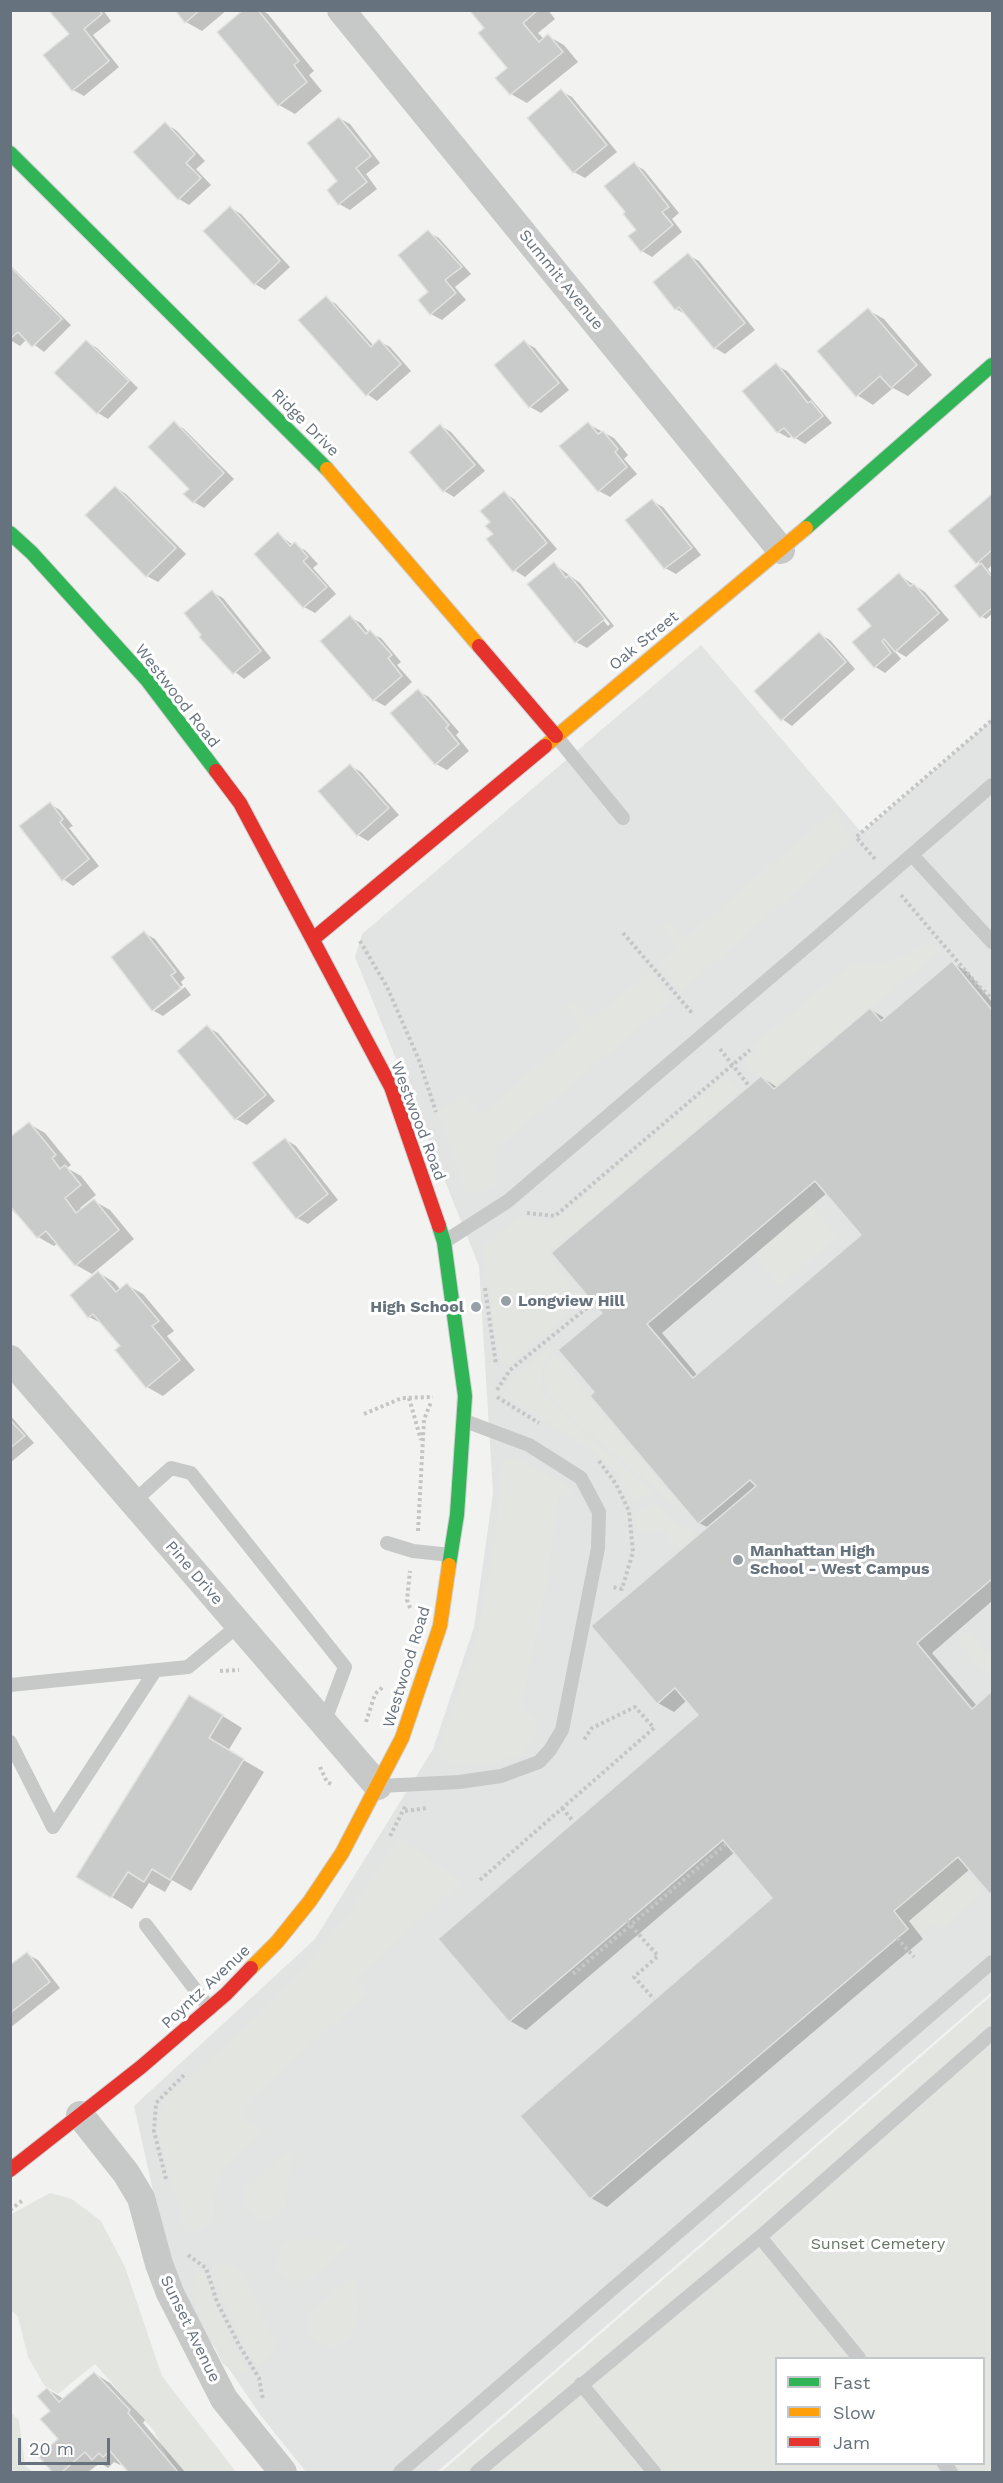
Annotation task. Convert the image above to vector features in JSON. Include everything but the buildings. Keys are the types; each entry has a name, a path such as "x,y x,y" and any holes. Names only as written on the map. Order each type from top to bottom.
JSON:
{"street":[{"name":"Summit Avenue","path":"341,10 782,550"},
{"name":"Ridge Drive","path":"10,153 334,476 555,736"},
{"name":"Oak Street","path":"313,939 782,550 993,365"},
{"name":"Westwood Road","path":"10,533 32,553 147,680 240,803 390,1087 444,1242 465,1396 458,1515 440,1626 402,1738 378,1786"},
{"name":"Pine Drive","path":"10,1359 378,1786"},
{"name":"Poyntz Avenue","path":"10,2170 141,2067 210,2008 277,1942 310,1900 342,1853 378,1786"},
{"name":"Sunset Avenue","path":"81,2115 126,2173 141,2198 159,2264 170,2294 224,2398 283,2472"}],"lane":[{"path":"555,736 623,818"},
{"path":"444,1242 508,1202 993,785"},
{"path":"912,855 993,942"},
{"path":"378,1786 459,1782 501,1776 539,1762 550,1750 562,1730 598,1548 599,1512 581,1478 530,1444 465,1421"},
{"path":"133,1502 171,1468 191,1473 345,1667 324,1723"},
{"path":"387,1543 413,1551 451,1556"},
{"path":"10,1685 188,1667 239,1625"},
{"path":"10,1742 53,1827 156,1671"},
{"path":"146,1924 210,2008"},
{"path":"400,2472 993,1962"},
{"path":"477,2472 760,2237 993,2033"},
{"path":"760,2237 858,2357"},
{"path":"581,2384 654,2472"}],"path":[{"path":"623,933 671,987"},
{"path":"519,1212 555,1216 750,1050"},
{"path":"483,1278 496,1365"},
{"path":"494,1395 510,1370 594,1303"},
{"path":"497,1377 498,1389"},
{"path":"364,1414 402,1398 433,1397"},
{"path":"409,1398 422,1443"},
{"path":"212,1673 238,1669 245,1673"},
{"path":"318,1764 327,1782 333,1785"},
{"path":"562,1808 573,1821"},
{"path":"573,1974 726,1844"},
{"path":"627,1921 658,1956 634,1977 654,1999"},
{"path":"897,1938 914,1957"},
{"path":"156,2103 154,2131 167,2181"},
{"path":"186,2253 206,2268 217,2302 259,2378 265,2407"}],"shaded area":[{"name":"Manhattan High School - West Campus","path":"701,645 862,833 992,720 992,1992 437,2472 306,2472 261,2416 175,2289 134,2106 315,1939 433,1749 474,1627 493,1493 479,1266 355,957 362,934"}],"green space":[{"path":"836,809 852,842 681,992 659,963 677,946 663,930 662,924 670,921 685,938"},
{"path":"925,944 934,944 943,949 774,1089 761,1076 758,1078 747,1065 747,1058 756,1051 752,1046 853,962 875,964 905,957"},
{"path":"650,971 672,1000 496,1149 496,1185 480,1193 466,1193 439,1112 462,1094 480,1115 581,1027 567,1009 569,1003 575,1001 591,1019"},
{"path":"728,1078 741,1091 550,1254 555,1265 583,1297 568,1310 570,1313 549,1331 509,1364 503,1365 500,1361 482,1247 521,1215 552,1222 722,1079"},
{"path":"810,1203 838,1236 781,1285 753,1253"},
{"path":"549,1347 552,1352 544,1362 541,1376 544,1393 582,1431 656,1494 630,1500 618,1475 606,1462 585,1445 506,1397 505,1387 509,1380"},
{"path":"554,1353 693,1520 580,1426 552,1398 544,1382 544,1373"},
{"path":"515,1458 526,1462 565,1486 574,1497 559,1497 546,1588 521,1707 537,1723 538,1731 522,1753 501,1761 478,1766 449,1762 441,1758 438,1753 479,1630 496,1532 502,1463"},
{"path":"653,1504 695,1536 681,1548 670,1540 665,1530 637,1533 634,1514"},
{"path":"969,1629 992,1656 992,1683 956,1639"},
{"path":"399,1837 461,1882 355,1981 368,1993 251,2099 241,2118 262,2128 263,2133 226,2166 220,2175 215,2195 214,2217 211,2223 198,2232 185,2231 158,2133 161,2108 166,2098 262,2012 304,1967 349,1913"},
{"path":"956,1858 984,1892 940,1931 933,1923 909,1942 902,1934 908,1929 894,1911"},
{"name":"Sunset Cemetery","path":"992,1995 992,2472 441,2472"},
{"path":"288,2152 291,2157 286,2206 276,2218 268,2220 255,2217 245,2207 243,2197 245,2189 284,2153"},
{"path":"50,2193 72,2199 101,2221 125,2267 162,2376 236,2472 175,2472 154,2431 95,2364 58,2394 44,2385 28,2357 18,2317 11,2310 10,2215"},
{"path":"300,2238 349,2244 309,2280 296,2282 288,2280 280,2272 277,2263 280,2249 287,2242"},
{"path":"228,2263 244,2274 274,2340 273,2353 257,2368 230,2318 211,2265"},
{"path":"202,2270 229,2336 249,2371 235,2372 223,2364 199,2317 191,2293 196,2276"},
{"path":"350,2278 356,2281 358,2306 355,2326 348,2340 341,2344 330,2346 321,2344 314,2339 309,2330 309,2318 315,2308"},
{"path":"11,2413 19,2420 25,2466 33,2472 11,2472"}],"traffic: fast":[{"path":"10,153 327,469"},
{"path":"806,528 992,365"},
{"path":"10,533 32,553 147,680 216,771"},
{"path":"439,1226 444,1242 465,1396 457,1515 449,1565"}],"traffic: slow":[{"path":"327,469 479,646"},
{"path":"545,746 806,528"},
{"path":"251,1968 277,1942 310,1901 342,1853 402,1738 440,1626 449,1565"}],"traffic: jam":[{"path":"479,646 556,736"},
{"path":"313,939 545,746"},
{"path":"216,771 240,803 391,1087 439,1226"},
{"path":"10,2170 141,2067 226,1994 251,1968"}],"place":[{"name":"Longview Hill","path":"506,1301"},
{"name":"High School","path":"476,1307"},
{"name":"Manhattan High School - West Campus","path":"738,1560"}]}
